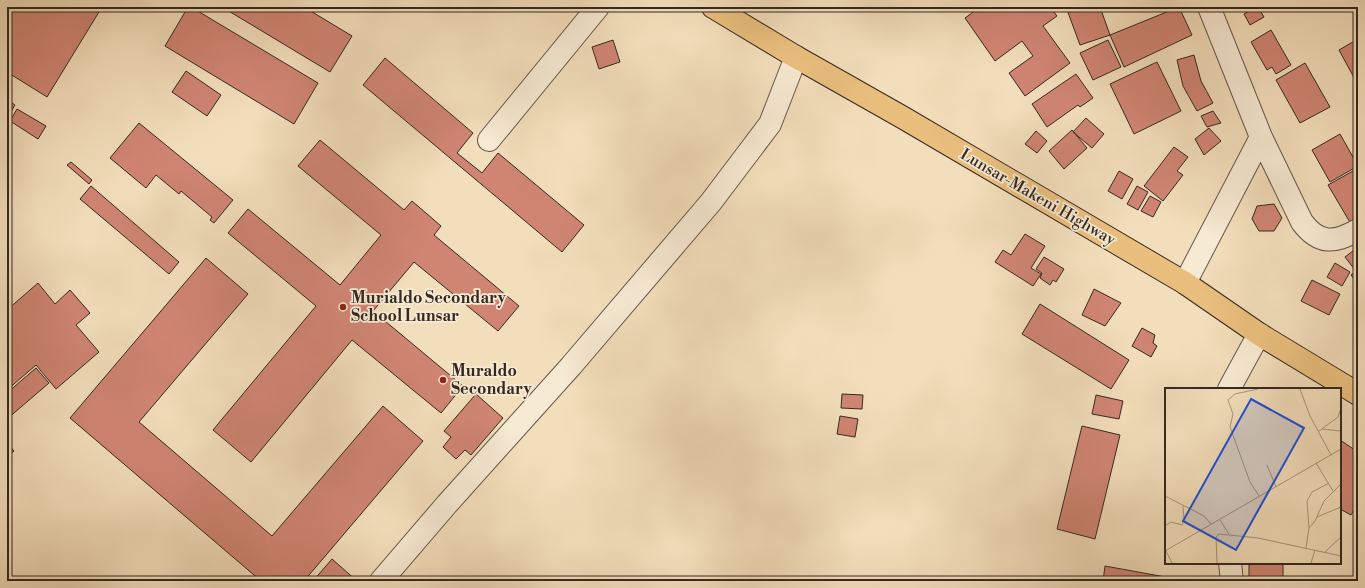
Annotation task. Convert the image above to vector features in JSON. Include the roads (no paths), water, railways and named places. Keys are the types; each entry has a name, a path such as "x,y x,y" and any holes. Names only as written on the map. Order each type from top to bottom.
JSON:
{"main road":[{"name":"Lunsar-Makeni Highway","path":"713,7 796,57 902,117 1185,283 1259,334 1358,394"}],"street":[{"path":"489,140 598,7"},
{"path":"1209,7 1261,137 1302,222 1309,231 1319,237 1332,240 1346,237 1358,230"},
{"path":"381,581 447,504 571,366 710,202 770,124 796,57"},
{"path":"1185,283 1261,137"},
{"path":"1231,388 1259,334"}],"place":[{"name":"Murialdo Secondary School Lunsar","path":"343,307"},
{"name":"Muraldo Secondary","path":"443,380"}]}
